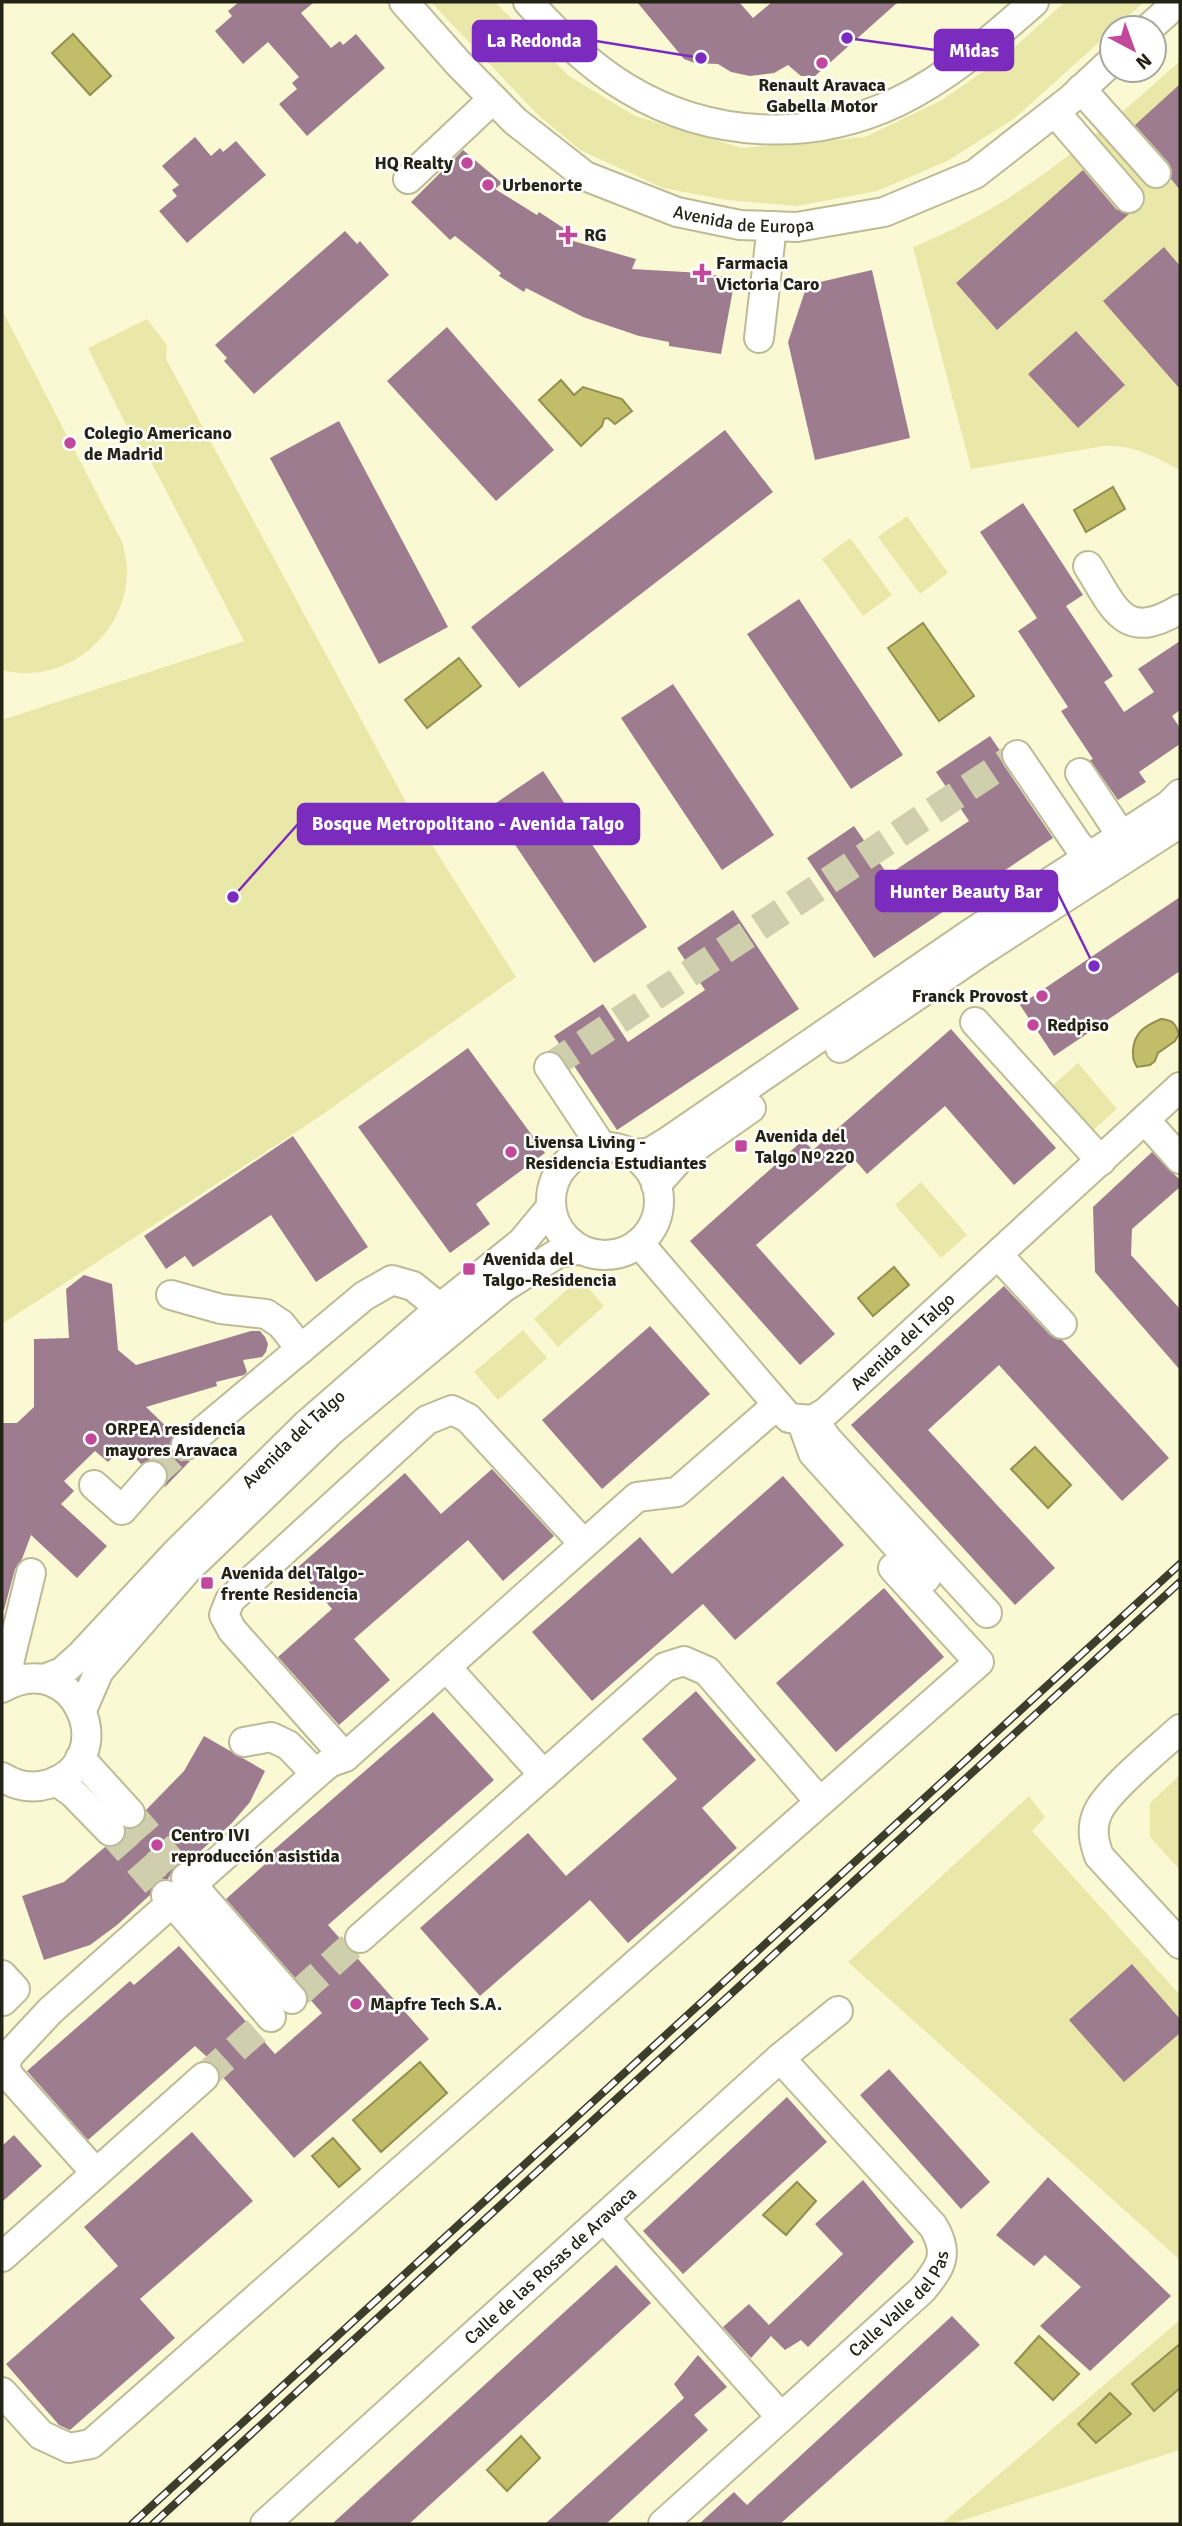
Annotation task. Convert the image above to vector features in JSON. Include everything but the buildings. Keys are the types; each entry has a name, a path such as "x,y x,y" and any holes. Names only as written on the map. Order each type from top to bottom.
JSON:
{"street":[{"name":"Avenida de Europa","path":"404,2 515,121 585,176 677,212 740,225 797,227 884,212 975,174 1055,112 1098,74"},
{"path":"528,2 576,51 628,89 661,106 728,126 781,130 822,127 865,116 898,102 968,58 1034,2"},
{"path":"1165,14 1178,2"},
{"path":"1081,89 1156,173"},
{"path":"408,179 493,99"},
{"path":"1055,112 1129,198"},
{"path":"759,338 772,226"},
{"path":"1088,566 1123,619 1142,625 1167,617 1180,609"},
{"path":"1017,755 1078,845 1090,856"},
{"path":"1080,773 1121,835"},
{"path":"632,1154 649,1153 667,1142 970,934 1168,805 1180,794"},
{"path":"656,1185 680,1158 735,1119 982,951 1180,823"},
{"path":"975,1022 1101,1161"},
{"path":"549,1067 602,1147"},
{"name":"Avenida del Talgo","path":"813,1417 998,1255 1180,1087"},
{"path":"1149,1116 1180,1140"},
{"path":"1149,1116 1180,1166"},
{"path":"617,1148 632,1154 643,1162 656,1185 659,1201 657,1217 650,1231 639,1243 626,1251 594,1255 579,1250 565,1238 555,1224 551,1192 563,1167 587,1150 617,1148"},
{"name":"Avenida del Talgo","path":"44,1679 62,1672 80,1656 177,1552 307,1424 440,1308 522,1242 551,1207"},
{"path":"639,1243 789,1418 813,1417 891,1484"},
{"name":"Avenida del Talgo","path":"82,1710 99,1671 187,1570 331,1431 503,1288 558,1253 579,1250"},
{"path":"998,1255 1062,1324"},
{"path":"186,1445 364,1296 392,1280 413,1286 440,1308"},
{"path":"171,1295 221,1310 266,1314 281,1324 301,1349"},
{"path":"96,2173 10,2077 4,2066 9,2054 50,2011 179,1890 329,1763 345,1757 637,1497 677,1492 777,1405"},
{"path":"345,1757 232,1630 224,1615 230,1600 427,1420 452,1410 468,1418 584,1544"},
{"path":"813,1417 828,1440 987,1613"},
{"path":"813,1417 813,1453 995,1654"},
{"path":"94,1485 122,1510 152,1476"},
{"path":"2,2392 41,2435 69,2448 91,2444 979,1662 893,1568"},
{"path":"9,1787 41,1786 56,1781 70,1772 86,1743 87,1726 82,1710 73,1696 60,1685 44,1679 29,1678 8,1685 9,1663 31,1573"},
{"path":"360,1938 665,1667 684,1661 707,1671 819,1801"},
{"path":"446,1667 544,1775"},
{"path":"1180,1729 1101,1804 1093,1829 1099,1856 1180,1944"},
{"path":"244,1742 271,1737 288,1745 316,1774"},
{"path":"56,1781 120,1822 80,1758"},
{"path":"179,1890 280,2010"},
{"name":"Calle de las Rosas de Aravaca","path":"280,2520 604,2218 780,2059 838,2011"},
{"name":"Calle Valle del Pas","path":"663,2524 922,2290 937,2272 943,2253 941,2240 933,2226 780,2059"},
{"path":"2,2257 204,2077"},
{"path":"604,2218 781,2417"}],"shaded area":[{"path":"431,2 495,2 569,76 635,116 742,148 865,137 940,101 999,61 1065,2 1144,2 1131,14 1098,14 1098,43 1015,118 947,161 877,191 797,206 727,200 663,188 580,150 537,114"},
{"path":"73,34 111,76 90,95 52,53"},
{"path":"1180,61 1180,470 1135,449 1115,446 971,469 913,247 987,211 1022,189 1087,141 1154,84 1168,84 1168,71"},
{"path":"2,310 123,544 127,566 125,590 118,613 106,633 90,650 49,670 26,673 2,670"},
{"path":"147,319 167,345 166,359 414,817 516,977 316,1119 2,1324 2,720 244,641 147,454 130,433 88,348"},
{"path":"561,380 574,395 583,387 622,399 632,411 615,424 608,418 604,419 602,426 581,446 539,400"},
{"path":"1113,487 1125,509 1086,532 1074,510"},
{"path":"907,516 948,573 920,594 878,537"},
{"path":"850,538 892,595 863,616 822,559"},
{"path":"923,623 974,696 939,721 888,648"},
{"path":"459,658 481,686 427,728 405,700"},
{"path":"1161,1019 1173,1023 1179,1034 1175,1041 1158,1053 1150,1065 1137,1067 1133,1056 1138,1034"},
{"path":"1078,1063 1117,1109 1090,1133 1051,1087"},
{"path":"921,1182 967,1235 941,1258 895,1205"},
{"path":"894,1267 909,1285 873,1316 858,1298"},
{"path":"580,1278 604,1306 558,1347 534,1319"},
{"path":"523,1330 547,1358 498,1400 474,1372"},
{"path":"1035,1447 1071,1485 1048,1508 1011,1469"},
{"path":"1180,1775 1180,1870 1150,1837 1150,1803"},
{"path":"1029,1796 1045,1817 1032,1831 1180,1995 1180,2260 848,1962"},
{"path":"420,2062 447,2093 381,2152 353,2120"},
{"path":"333,2138 360,2169 339,2187 312,2156"},
{"path":"797,2182 816,2201 786,2235 763,2215"},
{"path":"1180,2320 1180,2450 951,2524 941,2524"},
{"path":"1039,2336 1079,2374 1053,2400 1015,2363"},
{"path":"1180,2344 1180,2388 1154,2411 1132,2384"},
{"path":"1110,2393 1131,2414 1096,2443 1078,2424"},
{"path":"521,2436 540,2458 507,2491 487,2470"}],"tunnel":[{"path":"549,1067 1017,755"},
{"path":"152,1476 186,1445"},
{"path":"130,1813 186,1878"},
{"path":"110,1831 166,1895"},
{"path":"299,1993 360,1938"},
{"path":"204,2077 258,2029"}],"railway":[{"path":"132,2524 1180,1564"},
{"path":"153,2524 1180,1582"}],"place":[{"name":"Midas","path":"847,38"},
{"name":"La Redonda","path":"701,58"},
{"name":"Renault Aravaca Gabella Motor","path":"822,63"},
{"name":"HQ Realty","path":"467,163"},
{"name":"Urbenorte","path":"488,185"},
{"name":"RG","path":"568,235"},
{"name":"Farmacia Victoria Caro","path":"702,273"},
{"name":"Colegio Americano de Madrid","path":"70,443"},
{"name":"Bosque Metropolitano - Avenida Talgo","path":"233,897"},
{"name":"Hunter Beauty Bar","path":"1094,966"},
{"name":"Franck Provost","path":"1042,996"},
{"name":"Redpiso","path":"1033,1025"},
{"name":"Avenida del Talgo Nº 220","path":"741,1146"},
{"name":"Livensa Living - Residencia Estudiantes","path":"511,1152"},
{"name":"Avenida del Talgo-Residencia","path":"469,1269"},
{"name":"ORPEA residencia mayores Aravaca","path":"91,1439"},
{"name":"Avenida del Talgo- frente Residencia","path":"207,1583"},
{"name":"Centro IVI reproducción asistida","path":"157,1845"},
{"name":"Mapfre Tech S.A.","path":"356,2004"}]}
